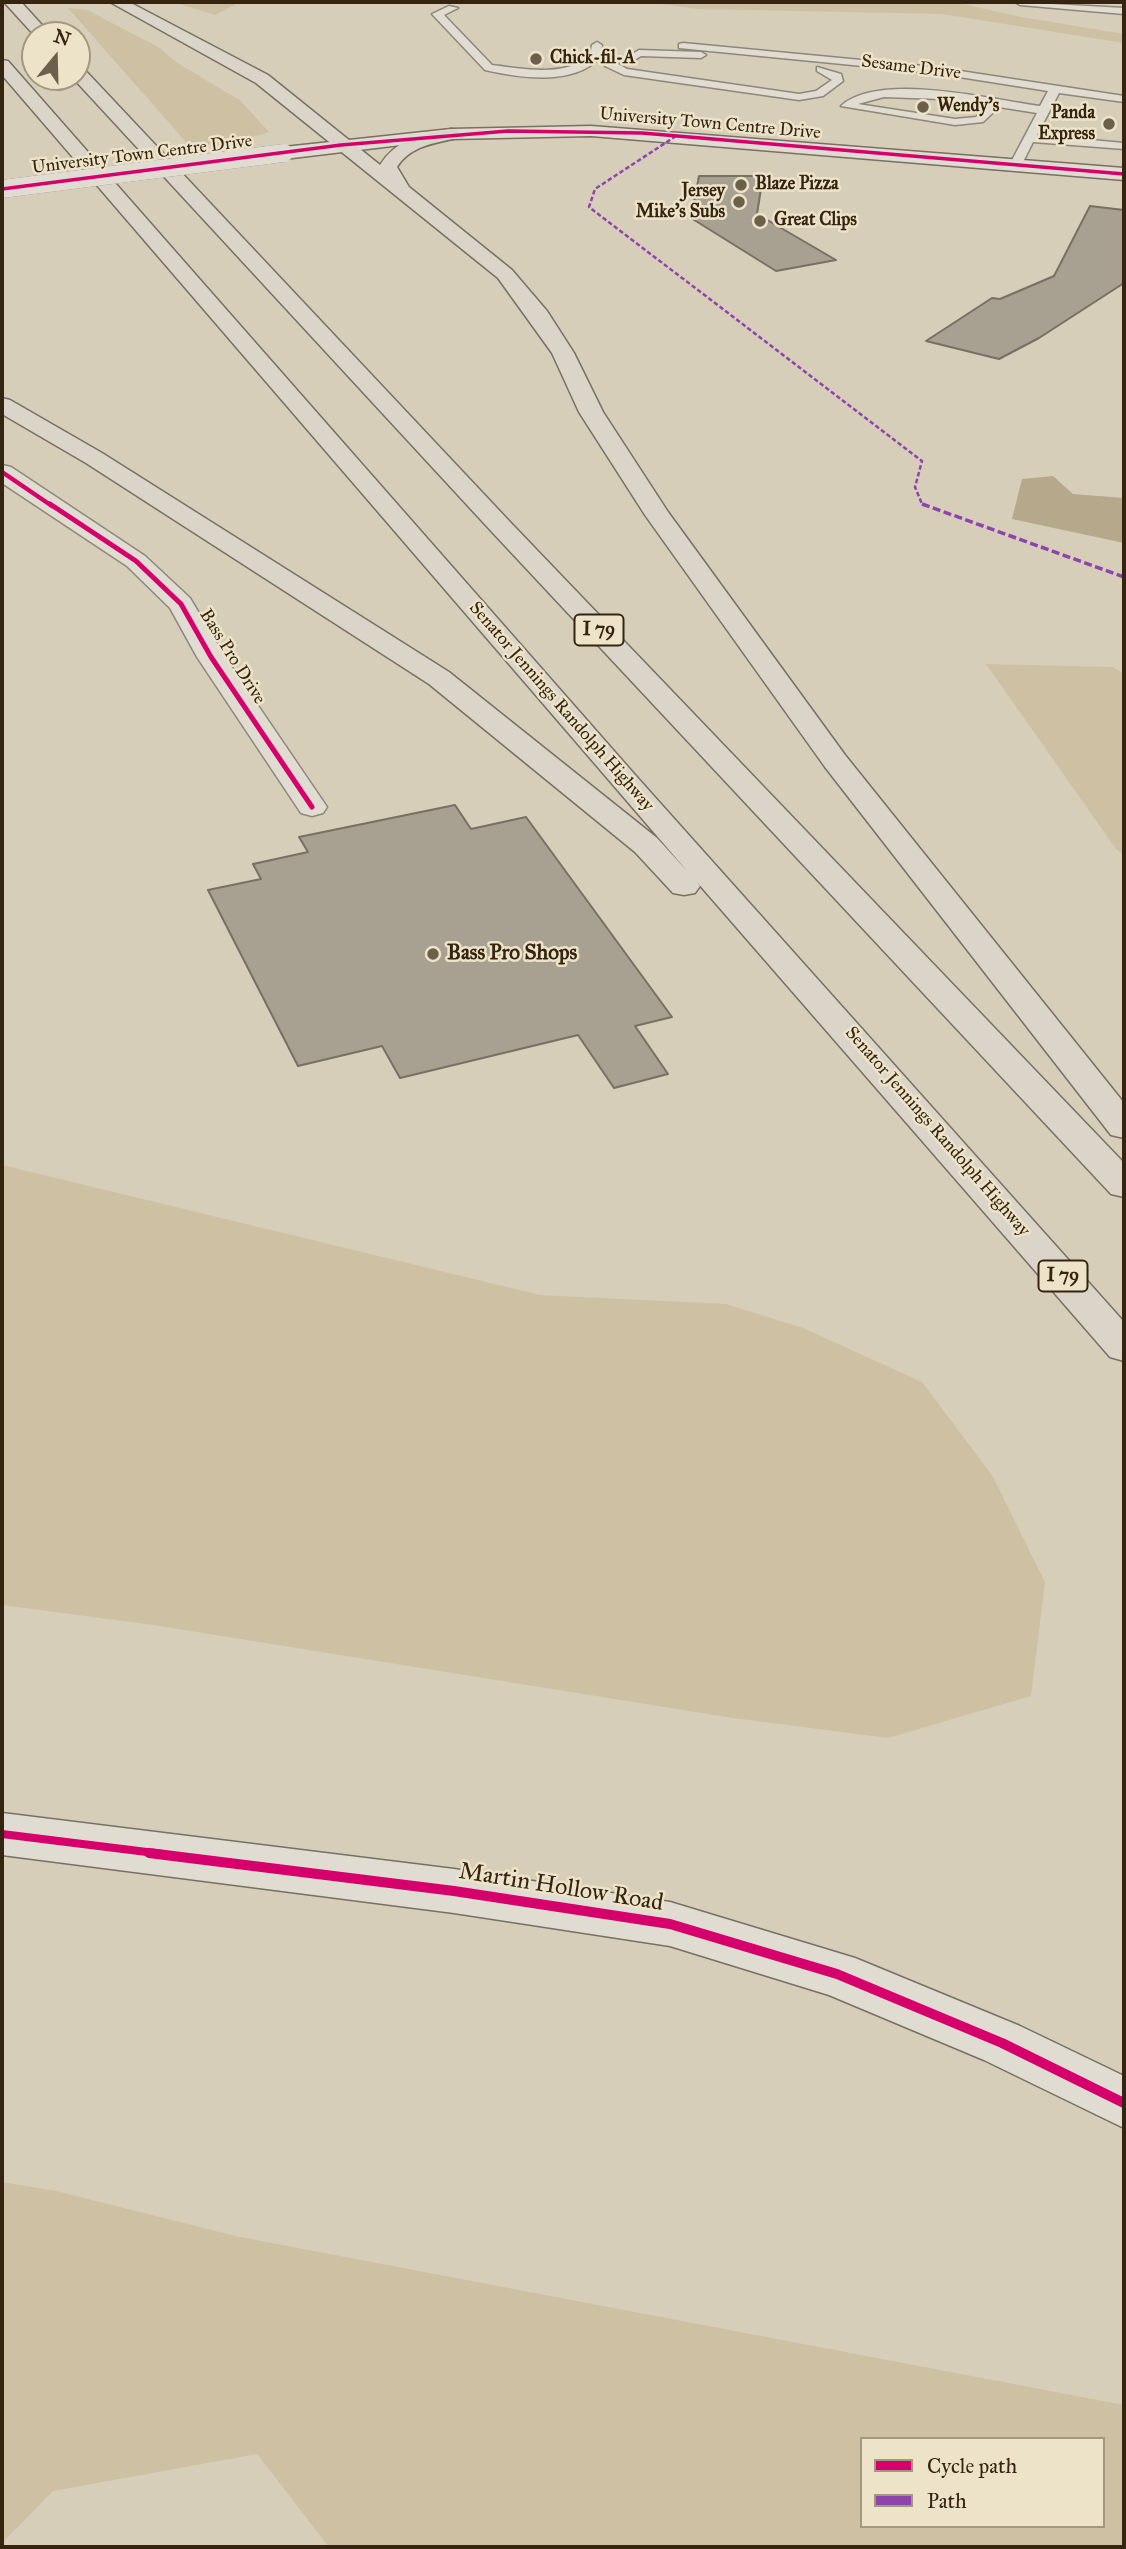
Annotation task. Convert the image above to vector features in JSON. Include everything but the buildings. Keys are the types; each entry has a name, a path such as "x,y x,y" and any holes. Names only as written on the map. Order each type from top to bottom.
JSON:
{"highway":[{"path":"12,2 30,21"},
{"path":"118,2 262,79 341,145 459,234 505,274 539,316 563,353 591,412 665,526 835,761 1124,1127"},
{"name":"Senator Jennings Randolph Highway","path":"2,65 626,782 1002,1205 1124,1347"},
{"name":"I 79","path":"91,87 521,548 1124,1185"},
{"path":"401,190 388,167 395,153 410,144 451,134"},
{"path":"2,405 94,458 439,678 523,745 646,845 786,996 1002,1205"}],"street":[{"name":"University Town Centre Drive","path":"2,189 341,145 451,134 629,132 1124,174"},
{"name":"Bass Pro Drive","path":"2,472 136,561 181,604 211,657 312,807"},
{"name":"Martin Hollow Road","path":"2,1835 454,1891 670,1924 837,1974 1002,2043 1124,2103"}],"lane":[{"path":"1020,2 1124,11"},
{"path":"453,8 437,14 489,68 555,74 580,71 595,58 597,45"},
{"name":"Sesame Drive","path":"683,46 934,70 1124,99"},
{"path":"639,52 697,55 821,69 837,76 838,81 819,94 799,97 647,75 623,63 639,52"},
{"path":"647,75 682,64 697,55"},
{"path":"821,69 829,59"},
{"path":"682,64 700,67"},
{"path":"799,83 829,87"},
{"path":"1016,164 1055,89"},
{"path":"995,104 979,120 954,122 847,106 855,98 902,92 1042,110"},
{"path":"1029,138 1124,146"}],"shaded area":[{"path":"173,2 240,2 215,15"},
{"path":"647,2 954,2 1021,17 1124,34 1124,43 942,14 697,9"},
{"path":"68,8 87,10 160,48 176,62 241,101 269,132 217,145 186,142 91,34 91,21 79,21"},
{"path":"1053,476 1073,494 1124,498 1124,543 1012,519 1022,479"},
{"path":"986,664 1113,667 1124,674 1124,855 1116,849"},
{"path":"2,1165 540,1295 726,1304 803,1328 922,1382 992,1475 1045,1582 1031,1696 888,1738 733,1718 153,1625 2,1605"},
{"path":"2,2182 56,2191 235,2236 1124,2405 1124,2547 329,2547 257,2454 53,2491 2,2543"}],"marked path":[{"path":"676,136 595,189 589,207 922,461 915,487 922,504 1124,577"}],"cycle path":[{"path":"2,189 341,145 508,131 642,133 1124,174"},
{"path":"2,472 136,561 181,604 211,657 312,807"},
{"path":"2,1834 454,1891 670,1924 837,1974 1002,2043 1124,2103"}],"place":[{"name":"Chick-fil-A","path":"536,59"},
{"name":"Wendy's","path":"923,107"},
{"name":"Panda Express","path":"1109,124"},
{"name":"Blaze Pizza","path":"741,185"},
{"name":"Jersey Mike's Subs","path":"739,202"},
{"name":"Great Clips","path":"760,221"},
{"name":"Bass Pro Shops","path":"433,954"}]}
